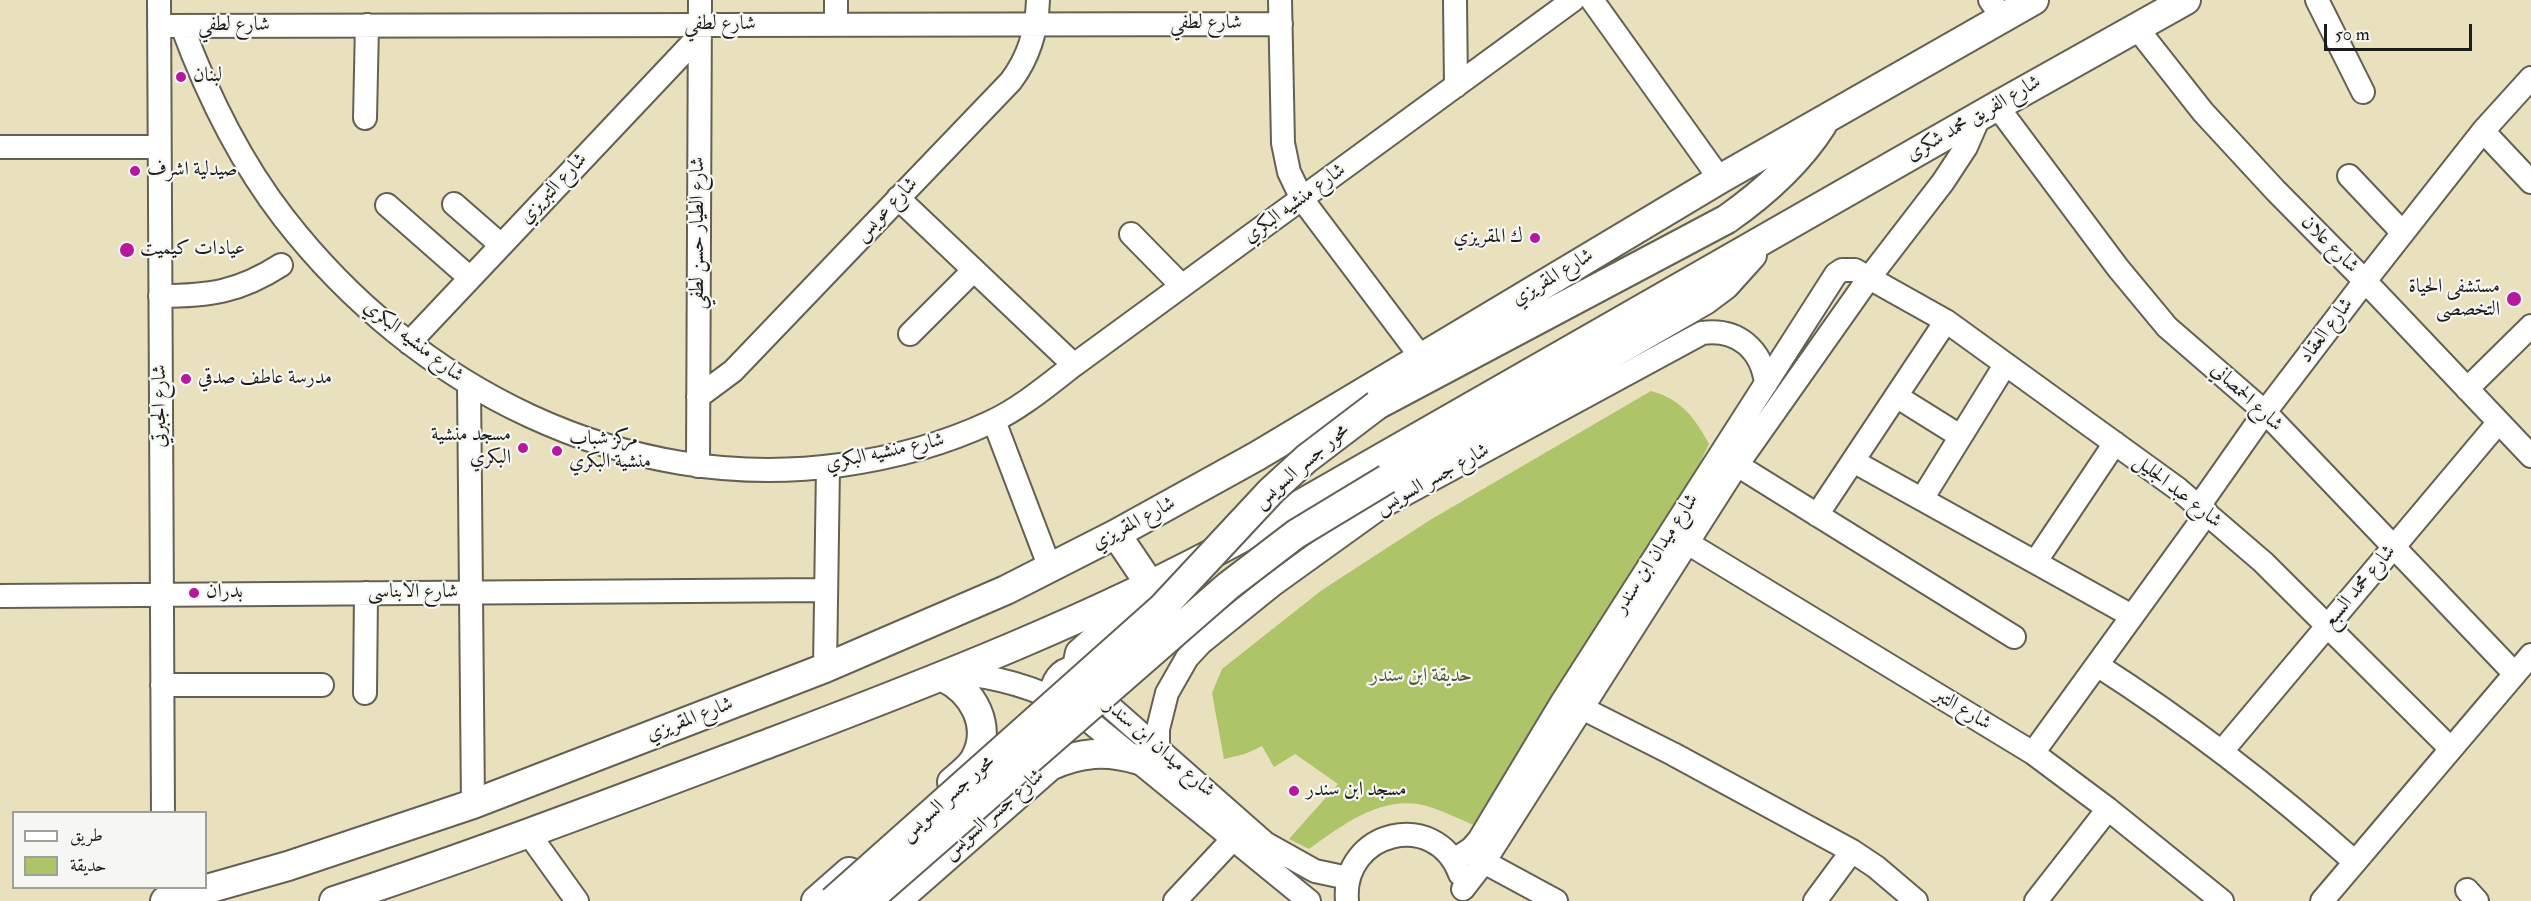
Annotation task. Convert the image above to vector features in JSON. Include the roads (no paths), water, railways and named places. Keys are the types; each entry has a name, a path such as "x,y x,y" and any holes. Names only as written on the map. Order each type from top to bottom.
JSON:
{"main road":[{"name":"شارع المقريزي","path":"207,889 309,860 473,804 825,668 952,614 1050,568 1257,456 1828,116 1996,8 2034,0"},
{"name":"شارع الفريق محمد شكرى","path":"1764,239 1988,110 2186,0"},
{"name":"محور جسر السويس","path":"832,901 1162,608 1271,490 1306,459 1377,405 1727,219 1775,182 1797,160 1828,116"},
{"name":"محور جسر السويس","path":"867,901 1228,585 1296,534 1387,479 1706,300 1743,267 1764,239"},
{"path":"334,901 529,834 947,675 1151,586 1256,530 1764,239"},
{"path":"1116,534 1151,586"},
{"path":"947,675 963,689 977,708 982,731 976,758"},
{"path":"816,901 969,766 984,749 996,744 1008,745 1019,750 1027,759 1031,770 1030,782"},
{"name":"شارع جسر السويس","path":"896,901 1050,766 1076,756 1148,753"},
{"name":"شارع المقريزي","path":"164,901 206,889"}],"street":[{"name":"شارع الجبرتي","path":"159,0 163,811"},
{"name":"شارع الطيار حسن لطفي","path":"698,466 700,0"},
{"path":"836,0 836,25"},
{"name":"شارع عويس","path":"698,397 733,371 1011,81 1025,60 1036,25 1038,0"},
{"path":"1280,0 1283,143 1289,172 1302,199 1421,357"},
{"path":"1455,0 1456,86"},
{"name":"شارع منشيه البكري","path":"182,26 224,125 277,208 329,271 409,343 469,385 514,410 580,437 658,459 698,466 763,470 828,467 862,462 918,449 962,435 994,421 1074,366 1573,0"},
{"path":"1592,0 1719,179"},
{"path":"2317,0 2363,93"},
{"name":"شارع لطفي","path":"159,26 700,30 836,25 1281,24"},
{"path":"365,118 367,26"},
{"name":"شارع علان","path":"2136,27 2204,112 2276,191 2531,456"},
{"name":"شارع التبريزي","path":"409,343 700,30"},
{"name":"شارع العقاد","path":"2033,753 2132,616 2265,412 2483,131 2531,78"},
{"name":"شارع ميدان ابن سندر","path":"1454,860 1471,849 1479,840 1737,465 1869,278 1955,164 1988,110"},
{"name":"شارع الحمصاني","path":"1988,110 2167,327 2265,412 2515,674"},
{"path":"2483,131 2531,182"},
{"path":"0,147 159,147"},
{"path":"2349,177 2403,233"},
{"path":"898,198 1074,366"},
{"path":"454,204 501,245"},
{"path":"387,205 470,278"},
{"path":"1131,234 1182,286"},
{"path":"160,296 199,296 234,290 281,265"},
{"path":"910,334 974,270"},
{"name":"شارع ميدان ابن سندر","path":"1463,895 1484,862 1573,703 1766,384 1836,274 1842,270 1855,270 1869,278"},
{"name":"شارع عبد الجليل","path":"1869,278 1946,321 2115,443 2203,510 2263,562 2451,748"},
{"path":"1817,515 1946,321"},
{"path":"2467,389 2531,326"},
{"name":"شارع جسر السويس","path":"1148,753 1158,729 1167,693 1176,675 1201,643 1274,584 1381,507 1702,333 1732,334 1749,345 1761,362 1766,384"},
{"path":"1922,499 2005,365"},
{"path":"469,385 473,804"},
{"path":"1896,396 1960,436"},
{"path":"994,421 1050,568"},
{"name":"شارع محمد السبع","path":"2223,750 2498,423"},
{"path":"2036,561 2115,443"},
{"path":"1853,461 2132,616"},
{"path":"1737,465 2014,637"},
{"path":"825,668 828,467"},
{"name":"شارع التبر","path":"1686,542 2033,753 2108,809 2222,901"},
{"path":"1052,696 1053,683 1067,669 1074,668 1074,659 1081,646 1151,586"},
{"name":"شارع الابناسى","path":"0,596 826,591"},
{"path":"365,693 366,593"},
{"path":"2322,901 2531,655"},
{"path":"2097,665 2161,706 2223,750 2289,803 2355,861"},
{"name":"شارع ميدان ابن سندر","path":"1074,668 1081,681 1233,839 1309,901"},
{"name":"شارع ميدان ابن سندر","path":"947,675 1004,679 1052,696 1148,753 1265,843 1316,871 1348,878"},
{"path":"162,685 322,685"},
{"path":"1573,703 1673,754 1852,851 1876,867 1916,901"},
{"path":"2036,901 2108,809"},
{"path":"529,834 577,901"},
{"path":"1347,901 1348,878 1354,864 1374,843 1395,835 1417,836 1431,840 1444,849 1454,860 1463,895"},
{"path":"1175,901 1233,839"},
{"path":"1815,901 1852,851"},
{"path":"1484,862 1556,901"}],"place":[{"name":"لبنان","path":"181,77"},
{"name":"صيدلية اشرف","path":"135,171"},
{"name":"ك المقريزي","path":"1535,238"},
{"name":"عيادات كيميت","path":"127,250"},
{"name":"مستشفى الحياة التخصصى","path":"2514,299"},
{"name":"مدرسة عاطف صدقي","path":"186,379"},
{"name":"مسجد منشية البكري","path":"523,448"},
{"name":"مركز شباب منشية البكري","path":"557,451"},
{"name":"بدران","path":"194,593"},
{"name":"مسجد ابن سندر","path":"1294,791"}],"park label":[{"name":"حديقة ابن سندر","path":"1421,677"}]}
